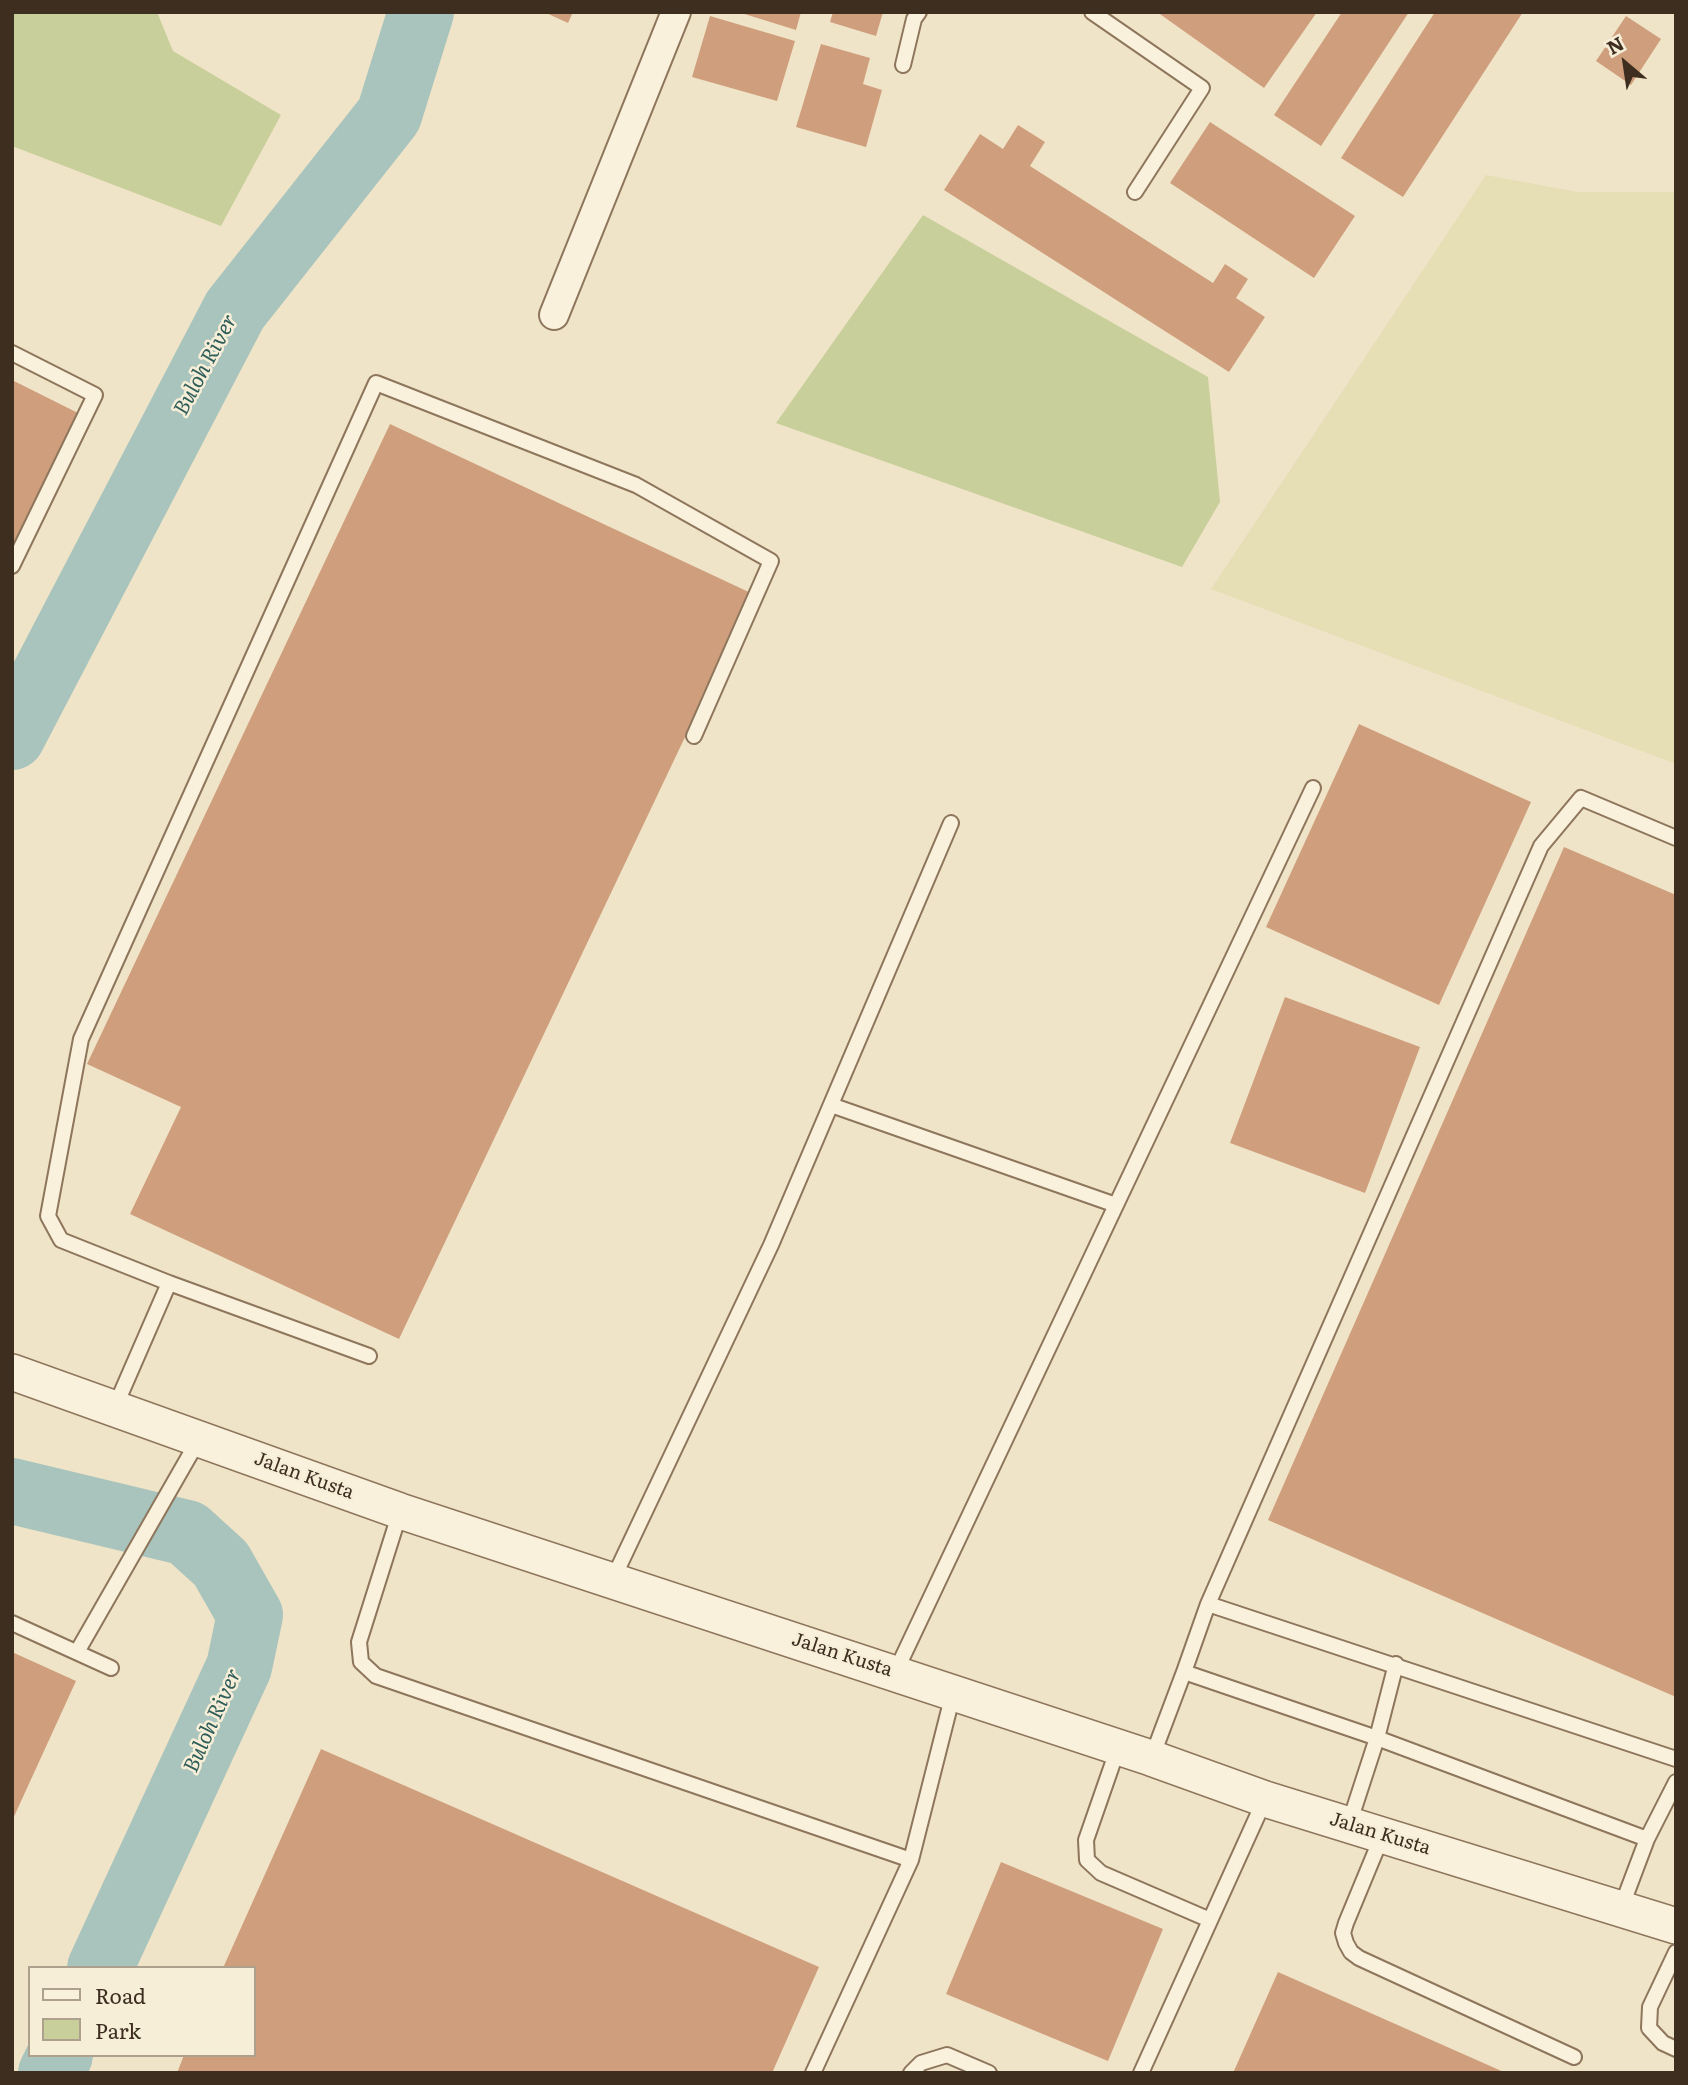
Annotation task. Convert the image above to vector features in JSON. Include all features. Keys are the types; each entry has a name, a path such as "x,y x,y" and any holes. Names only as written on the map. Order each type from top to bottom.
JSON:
{"street":[{"path":"554,315 676,12"},
{"name":"Jalan Kusta","path":"12,1372 400,1511 953,1692 1265,1799 1676,1926"}],"lane":[{"path":"903,65 914,19 919,12"},
{"path":"1092,12 1202,88 1135,192"},
{"path":"12,353 95,395 12,566"},
{"path":"369,1356 169,1283 61,1240 48,1216 81,1039 376,383 636,485 771,561 694,736"},
{"path":"895,1673 1313,788"},
{"path":"1151,1758 1208,1604 1541,846 1581,797 1676,838"},
{"path":"613,1579 771,1245 951,823"},
{"path":"831,1105 1116,1205"},
{"path":"115,1407 169,1283"},
{"path":"77,1652 200,1438"},
{"path":"400,1511 359,1642 360,1662 376,1676 911,1860"},
{"path":"1208,1604 1396,1664 1676,1759"},
{"path":"12,1623 111,1668"},
{"path":"1349,1824 1377,1738 1396,1664"},
{"path":"1184,1672 1377,1738 1647,1839"},
{"path":"813,2073 911,1860 953,1692"},
{"path":"1118,1748 1086,1840 1087,1860 1101,1873 1210,1920"},
{"path":"1620,1909 1647,1839 1676,1782"},
{"path":"1141,2073 1265,1799"},
{"path":"1382,1835 1343,1933 1351,1952 1574,2057"},
{"path":"1676,1952 1650,2007 1649,2028 1663,2043 1676,2049"},
{"path":"912,2073 921,2063 947,2055 989,2073"}],"shaded area":[{"path":"1486,175 1577,192 1676,192 1676,764 1211,589"}],"green space":[{"path":"12,12 157,12 173,51 281,115 221,226 12,146"},
{"path":"923,215 1208,377 1220,502 1182,567 776,423"}],"building":[{"path":"544,12 573,12 568,23"},
{"path":"738,12 801,12 796,30"},
{"path":"833,12 883,12 876,36 830,22"},
{"path":"1157,12 1317,12 1264,88"},
{"path":"1342,12 1409,12 1321,146 1274,115"},
{"path":"1435,12 1523,12 1403,197 1341,158"},
{"path":"710,16 795,41 777,101 692,77"},
{"path":"1626,16 1661,39 1631,85 1596,61"},
{"path":"821,44 870,58 863,84 882,90 866,147 796,127"},
{"path":"1210,122 1355,216 1314,278 1170,183"},
{"path":"1018,125 1045,142 1030,166 1213,283 1225,264 1248,279 1236,298 1265,317 1229,372 944,190 980,134 1003,149"},
{"path":"12,380 82,415 12,551"},
{"path":"390,424 753,594 399,1339 130,1214 181,1107 87,1064"},
{"path":"1359,724 1531,802 1439,1005 1266,927"},
{"path":"1564,847 1676,895 1676,1697 1268,1520"},
{"path":"1285,997 1420,1047 1365,1193 1230,1143"},
{"path":"12,1652 76,1681 12,1821"},
{"path":"321,1749 819,1967 772,2073 177,2073 183,2057 256,2057 256,1966 224,1966"},
{"path":"1001,1862 1163,1929 1108,2061 946,1994"},
{"path":"1278,1972 1506,2073 1233,2073"}],"waterway":[{"name":"Buloh River","path":"12,737 235,310 389,115 421,12"},
{"name":"Buloh River","path":"12,1491 187,1533 221,1564 250,1615 239,1667 101,1966"},
{"name":"Buloh River","path":"51,2073 59,2057"}]}
